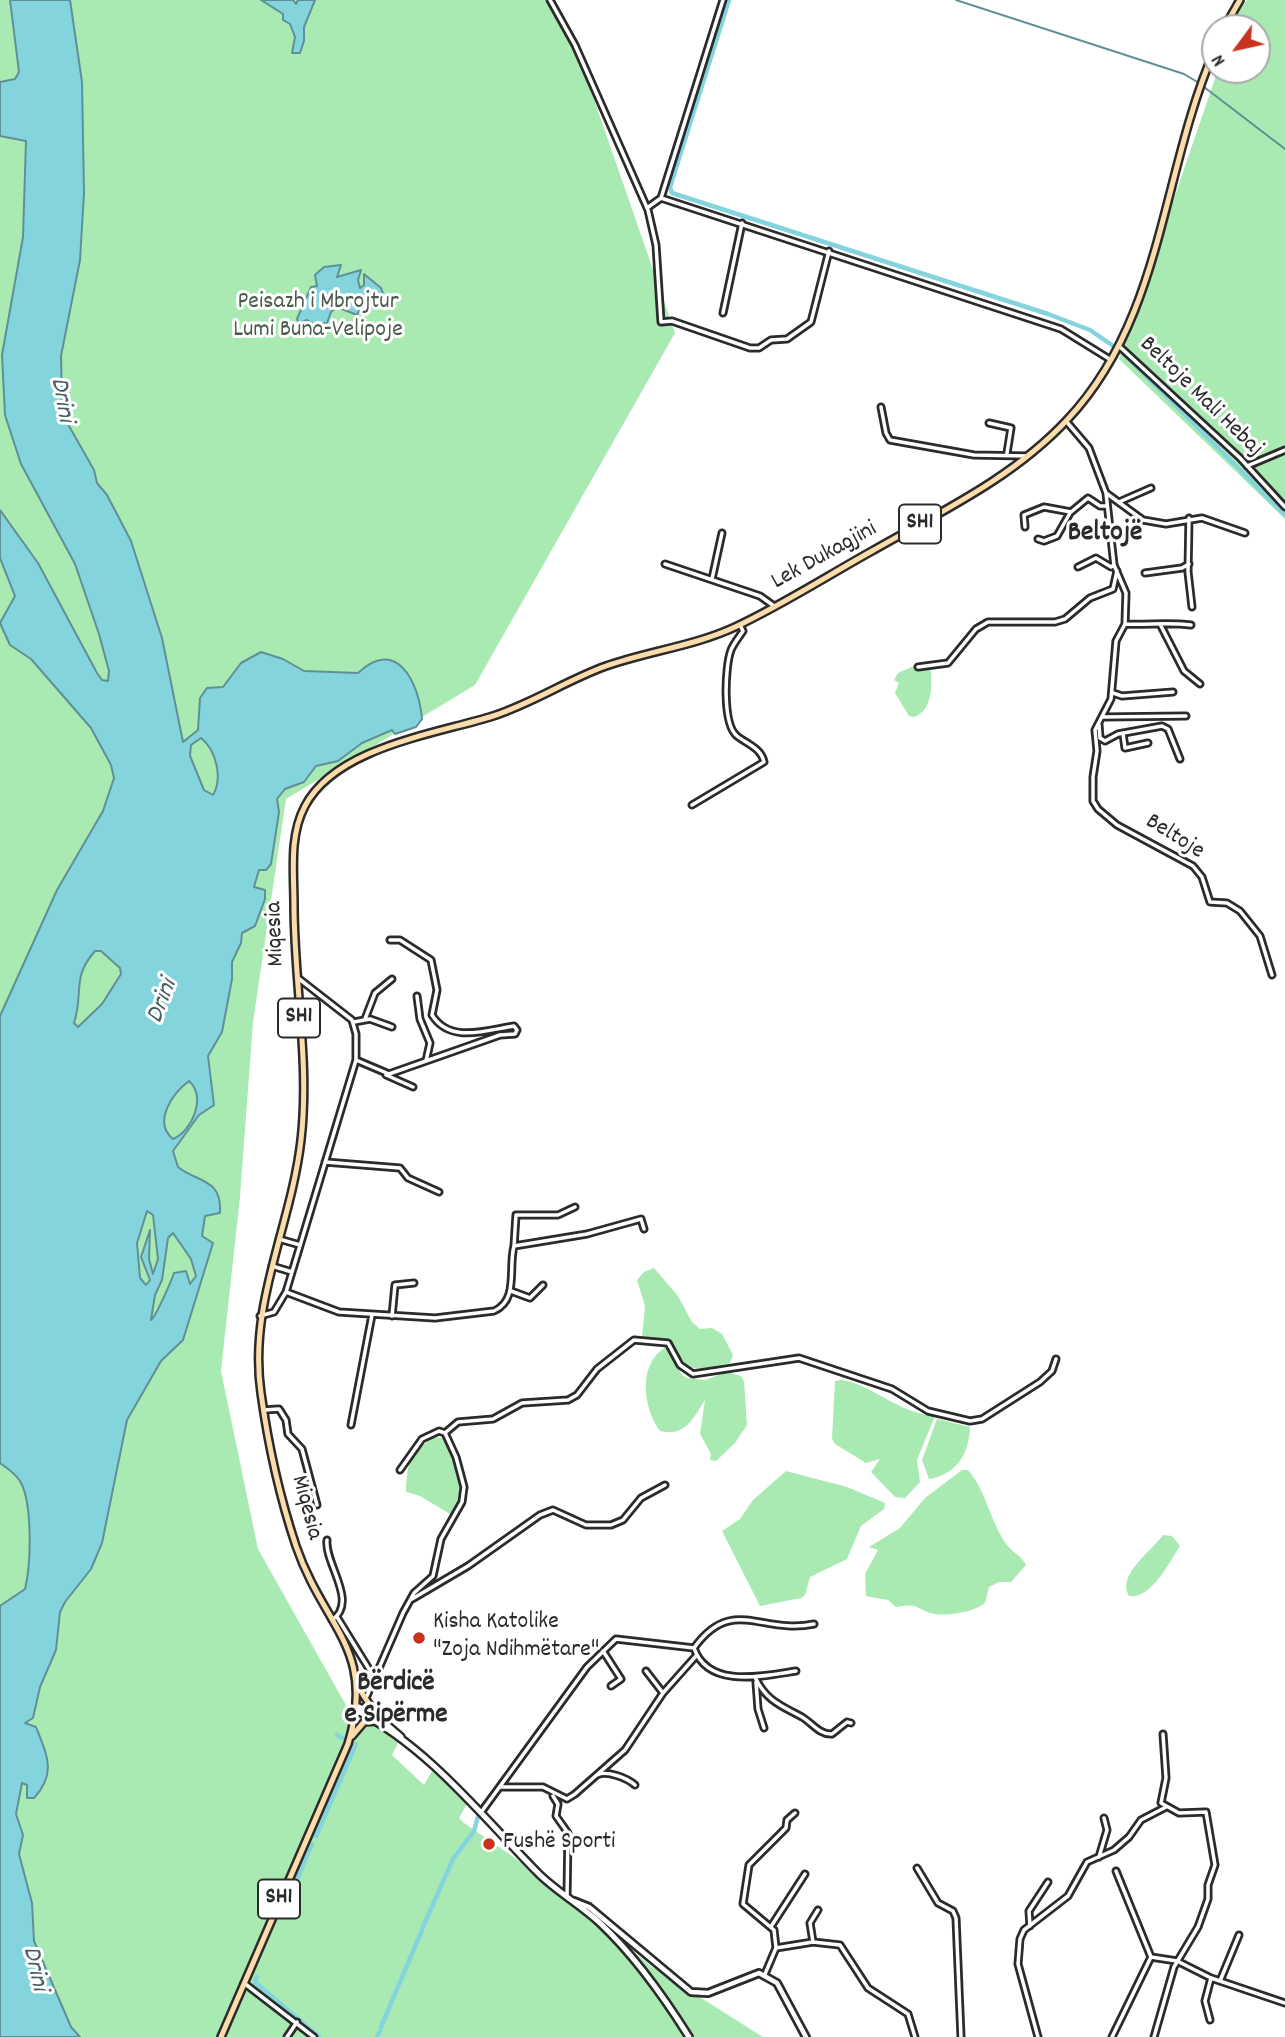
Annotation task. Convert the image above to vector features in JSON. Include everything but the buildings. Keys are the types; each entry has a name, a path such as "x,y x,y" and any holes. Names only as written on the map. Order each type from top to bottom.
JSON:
{"main road":[{"name":"SH1","path":"1112,358 1142,298 1153,264 1201,82"},
{"name":"Lek Dukagjini","path":"690,643 740,625 967,498 1028,456 1066,421 1112,358"},
{"name":"Miqesia","path":"357,1682 353,1661 335,1618 310,1580 295,1541 264,1410 258,1362 260,1316 301,1138 303,1080 296,977 295,842 308,801 325,781 343,769 404,741 512,709 605,667 690,643"},
{"name":"SH1","path":"221,2037 349,1738 356,1708 357,1682"},
{"path":"357,1682 377,1718"},
{"path":"356,1708 377,1718 408,1744 480,1809 536,1870 603,1925 650,1979 689,2037"},
{"path":"349,1738 364,1722 377,1718"}],"street":[{"path":"550,0 575,46 647,208 656,245 661,322 672,321 750,348 759,348 771,340 783,340 807,328 811,322 829,251"},
{"path":"647,208 661,198 723,0"},
{"path":"661,198 1061,329 1112,358"},
{"path":"723,313 742,223"},
{"name":"Beltoje Mali Hebaj","path":"1119,346 1247,466 1285,508"},
{"path":"881,407 890,440 974,455 1007,453 1028,456"},
{"path":"1066,421 1090,448 1106,493 1143,520 1166,524 1189,518 1216,521 1245,533"},
{"path":"989,423 1011,428 1007,453"},
{"path":"1247,466 1285,450"},
{"path":"1119,502 1152,488"},
{"name":"Beltoje","path":"1106,493 1115,567 1126,593 1125,624 1116,641 1113,692 1095,733 1097,751 1091,790 1095,806 1117,825 1193,866 1202,877 1210,902 1234,906 1256,930 1272,975"},
{"path":"1038,539 1044,541 1057,536 1071,512 1088,498 1100,506 1106,506"},
{"path":"1024,527 1024,515 1035,508 1071,512"},
{"path":"1189,518 1192,607"},
{"path":"712,579 722,533"},
{"path":"918,667 948,663 976,629 988,622 1060,622 1090,598 1113,589 1115,567 1096,558 1078,567"},
{"path":"665,564 760,596 774,606"},
{"path":"1146,572 1182,568 1189,564"},
{"path":"1125,624 1160,624 1163,621 1191,625"},
{"path":"1160,624 1184,671 1200,684"},
{"path":"692,805 764,762 760,752 737,736 730,726 726,681 730,651 743,631 740,625"},
{"path":"1113,692 1122,696 1173,692"},
{"path":"1103,716 1109,719 1186,716"},
{"path":"1099,725 1102,741 1163,726 1168,729 1180,759"},
{"path":"1123,734 1125,748 1148,743"},
{"path":"379,1071 393,1073 500,1035 514,1034 517,1030 514,1027 468,1033 440,1026 432,1015 437,990 433,964 400,940 390,940"},
{"path":"260,1316 274,1312 286,1292 356,1060 354,1022 317,990 296,977"},
{"path":"365,1018 375,993 392,979"},
{"path":"417,996 420,1019 430,1043 426,1061"},
{"path":"354,1022 365,1018 392,1027"},
{"path":"356,1060 413,1087"},
{"path":"324,1162 400,1168 408,1178 439,1192"},
{"path":"286,1292 335,1312 435,1318 494,1311 500,1308 511,1292 514,1221 518,1214 550,1216 565,1213 575,1207"},
{"path":"514,1246 587,1234 640,1219 644,1229"},
{"path":"279,1239 300,1245"},
{"path":"272,1266 292,1272"},
{"path":"393,1316 395,1285 414,1283"},
{"path":"511,1292 530,1298 543,1285"},
{"path":"351,1425 372,1315"},
{"path":"445,1433 458,1422 493,1419 522,1403 568,1400 577,1395 597,1369 634,1340 668,1343 680,1365 693,1374 799,1358 892,1389 928,1411 970,1420 982,1419 1040,1382 1052,1371 1056,1359"},
{"path":"264,1410 279,1409 284,1414 288,1434 302,1449 317,1505"},
{"path":"365,1700 410,1600 433,1576 441,1539 463,1503 464,1487 456,1457 445,1433 439,1431 422,1439 400,1469"},
{"path":"410,1600 468,1566 540,1515 553,1510 586,1525 611,1525 623,1520 641,1498 665,1485"},
{"path":"327,1540 327,1552 336,1571 341,1598 341,1609 335,1618 374,1678"},
{"path":"796,1671 755,1679 720,1676 696,1656 694,1647 707,1629 735,1619 752,1619 772,1626 794,1628 814,1624"},
{"path":"480,1809 501,1787 587,1667 603,1651 621,1638 694,1647"},
{"path":"603,1651 621,1679 611,1686"},
{"path":"551,1793 567,1798 625,1750 663,1693 696,1656"},
{"path":"646,1671 663,1693"},
{"path":"755,1679 775,1704 799,1715 823,1733 832,1734 847,1722 851,1723"},
{"path":"755,1679 758,1709 764,1728"},
{"path":"1154,2037 1177,1961 1198,1927 1215,1865 1206,1812 1179,1812 1166,1807 1160,1798 1166,1778 1163,1734"},
{"path":"590,1780 604,1772 628,1779 635,1785"},
{"path":"501,1787 544,1787 558,1804 556,1816 568,1833 569,1898 589,1907 691,1992 708,1993 753,1974 765,1974 777,1983 806,2037"},
{"path":"1038,2037 1018,1964 1020,1939 1030,1926 1068,1896 1087,1862 1098,1859 1129,1837 1141,1820 1166,1807"},
{"path":"765,1974 776,1948 772,1926 743,1904 746,1874 755,1857 783,1831 787,1820 795,1812"},
{"path":"1098,1859 1107,1830 1104,1818"},
{"path":"917,1868 938,1903 953,1911 956,1918 961,2037"},
{"path":"1112,2037 1151,1957 1116,1871"},
{"path":"772,1926 805,1874"},
{"path":"1030,1926 1029,1910 1048,1882"},
{"path":"813,1942 810,1923 818,1910"},
{"path":"1220,1981 1238,1935"},
{"path":"776,1948 813,1942 839,1945 868,1988 908,2014 915,2037"},
{"path":"1151,1957 1177,1961 1211,1978 1285,2003"},
{"path":"1210,2020 1205,2001 1211,1978"},
{"path":"244,1983 314,2037"},
{"path":"287,2037 297,2022"}],"green space":[{"name":"Peisazh i Mbrojtur Lumi Buna-Velipoje","path":"0,0 548,0 580,59 675,333 475,685 286,799 253,1022 240,1197 221,1371 258,1549 356,1723 362,1729 366,1725 376,1726 398,1743 392,1755 424,1785 432,1771 468,1802 459,1818 464,1823 544,1878 652,1967 763,2037 0,2037"},
{"path":"1247,0 1285,0 1285,519 1119,359 1213,84 1271,84 1271,14 1237,14"},
{"path":"921,663 931,671 931,691 928,704 914,717 909,716 895,693 899,683 894,680 898,673"},
{"path":"654,1268 678,1296 692,1322 700,1329 712,1328 722,1334 733,1355 730,1363 700,1369 688,1367 669,1341 642,1337 645,1306 637,1280 644,1272"},
{"path":"666,1347 682,1375 687,1378 705,1380 727,1372 741,1376 744,1381 747,1425 735,1443 716,1461 710,1460 711,1454 700,1434 705,1400 682,1429 660,1431 654,1421 647,1399 647,1375 650,1364"},
{"path":"835,1381 862,1386 909,1410 935,1416 917,1460 920,1482 905,1498 895,1497 871,1472 880,1459 866,1463 835,1444 832,1439"},
{"path":"937,1419 970,1427 969,1437 960,1461 947,1473 929,1479 922,1460"},
{"path":"434,1437 443,1438 458,1476 461,1499 450,1514 420,1496 406,1492 411,1460 419,1449"},
{"path":"962,1470 968,1470 984,1497 1001,1536 1026,1565 1011,1582 999,1582 989,1587 985,1603 961,1613 935,1614 914,1606 896,1607 888,1600 866,1596 865,1574 878,1550 869,1547 900,1528 925,1498"},
{"path":"786,1471 847,1487 885,1503 884,1509 861,1526 847,1559 810,1577 805,1595 760,1606 722,1531 740,1519 753,1500"},
{"path":"1163,1535 1172,1536 1180,1546 1152,1586 1137,1596 1129,1596 1126,1588 1131,1572"}],"water":[{"name":"Drini","path":"10,0 70,0 82,82 84,193 80,260 61,356 62,402 69,426 94,470 97,483 107,495 131,541 162,638 183,742 198,730 200,698 207,688 223,687 241,663 261,652 283,659 304,671 358,673 372,663 384,660 395,662 411,679 422,719 416,727 395,734 392,730 362,743 338,761 316,766 304,782 285,789 277,799 279,812 271,864 266,870 259,870 254,887 265,890 265,899 255,926 242,933 241,943 232,962 232,979 222,1032 208,1056 214,1105 199,1115 173,1151 178,1167 213,1187 217,1193 220,1213 205,1216 202,1236 213,1243 183,1340 161,1361 127,1420 102,1543 91,1569 60,1612 56,1650 40,1687 33,1718 25,1723 36,1727 48,1764 46,1780 34,1798 27,1798 27,1785 22,1783 16,1814 23,1835 19,1854 32,1903 34,1941 71,2027 80,2037 0,2037 0,1606 25,1589 30,1534 27,1504 20,1481 0,1463 0,1016 57,890 103,811 114,778 111,765 91,728 31,659 10,645 0,623 15,596 0,558 0,510 38,563 97,673 102,680 108,681 109,671 99,634 75,564 21,464 5,415 2,355 23,237 26,141 0,136 0,82 15,79 19,72","holes":["201,738 211,750 218,773 213,795 204,790 190,756 191,745","95,951 101,951 120,968 121,974 102,1004 78,1027 74,1023 80,978","189,1081 197,1096 197,1104 186,1129 173,1139 164,1124 167,1108","147,1211 153,1215 158,1259 153,1274 149,1259 150,1230 141,1257 150,1280 146,1285 140,1278 137,1243","173,1233 191,1259 196,1276 190,1284 186,1271 174,1273 151,1320 155,1295 162,1280 168,1238"]},
{"path":"261,0 293,0 296,4 298,0 315,0 304,27 304,41 300,53 292,53 295,37 290,24 283,20 283,14"},
{"path":"341,265 337,277 361,270 358,280 360,288 364,285 364,274 381,288 385,299 373,308 362,305 357,315 337,307 331,312 327,323 315,325 307,320 299,323 297,319 311,287 317,286 315,275 324,267"}],"waterway":[{"path":"729,0 670,187 672,193 1048,314 1090,330 1122,352 1285,515"},
{"path":"956,0 1184,74 1199,83"},
{"path":"1204,87 1285,149"},
{"path":"337,1735 342,1738"},
{"path":"316,1836 356,1744"},
{"path":"423,1927 453,1859 474,1831 480,1809 491,1795"},
{"path":"287,1904 312,1844"},
{"path":"381,2027 422,1930"},
{"path":"257,1977 255,1982 319,2037"},
{"path":"377,2037 380,2031"}],"place":[{"name":"Kisha Katolike \"Zoja Ndihmëtare\"","path":"419,1638"},
{"name":"Fushë Sporti","path":"489,1844"}],"district":[{"name":"Beltojë","path":"1105,535"},
{"name":"Bërdicë e Sipërme","path":"396,1701"}]}
